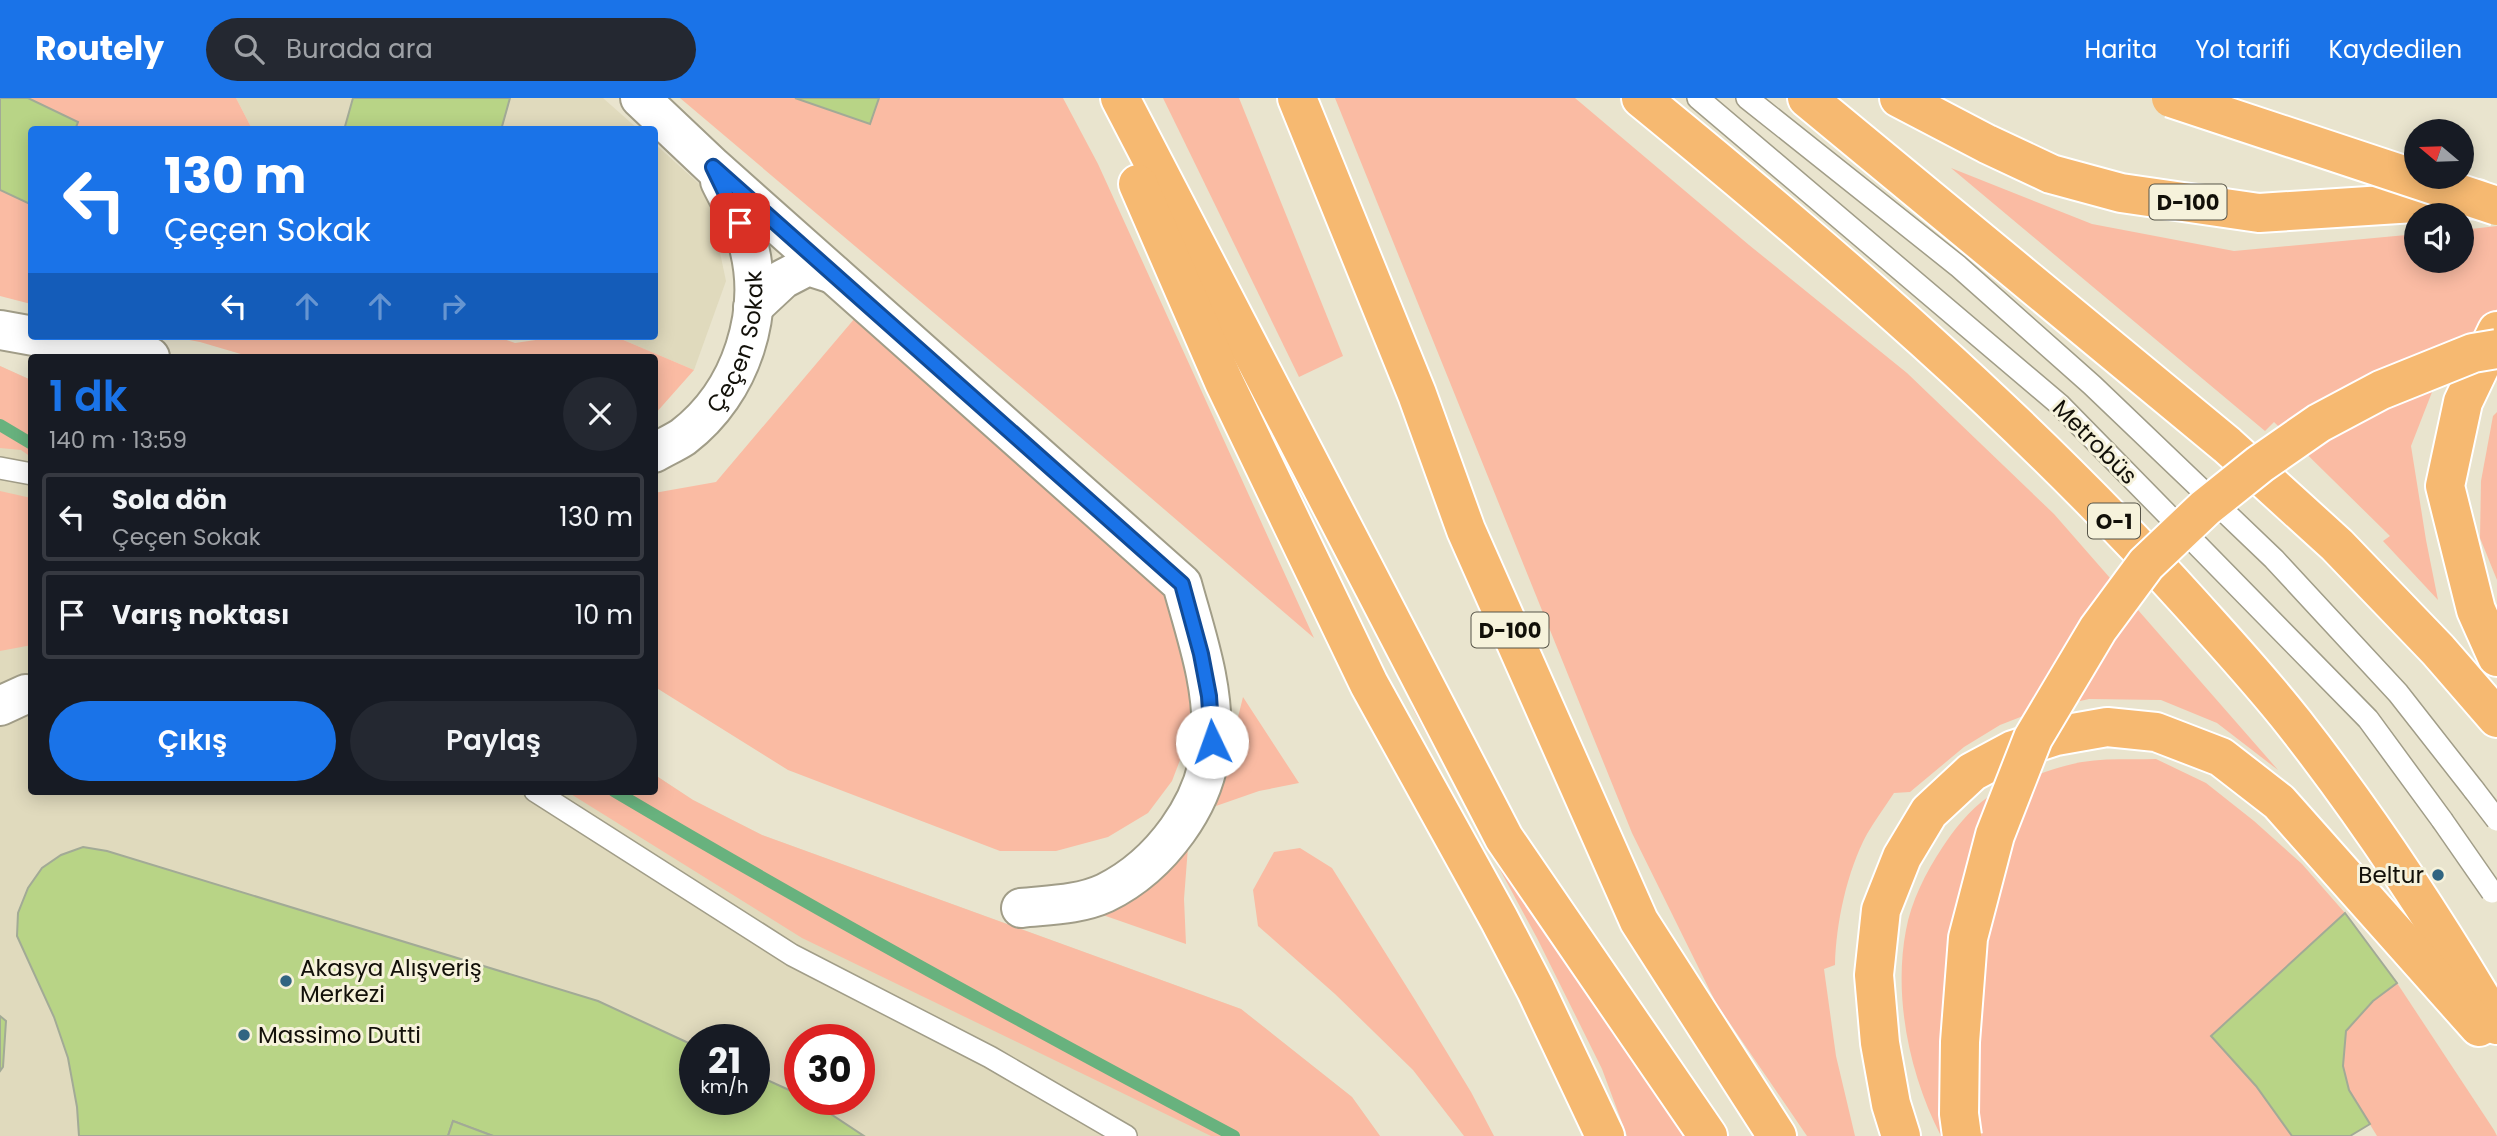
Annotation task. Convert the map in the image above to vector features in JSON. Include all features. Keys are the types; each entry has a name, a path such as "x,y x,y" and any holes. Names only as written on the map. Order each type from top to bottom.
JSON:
{"highway":[{"path":"1101,98 1224,382 1357,659 1524,967 1605,1136"},
{"path":"1120,98 1504,838 1708,1136"},
{"name":"D-100","path":"1297,98 1418,394 1466,530 1639,921 1777,1136"},
{"name":"O-1","path":"1641,98 1899,318 2066,471 2150,559 2292,721 2355,803 2454,951 2497,1025"},
{"path":"1807,98 2238,454 2337,545 2438,650 2497,718"},
{"name":"D-100","path":"1899,98 2051,174 2121,193 2259,213 2497,198"},
{"path":"2171,98 2497,206"},
{"path":"2497,331 2463,402 2445,486 2476,610 2497,657"},
{"path":"1962,1136 1959,1114 1960,1054 1968,938 1995,835 2033,738 2098,629 2146,564 2205,508 2260,464 2319,423 2381,390 2473,353 2497,349"},
{"path":"1901,1136 1891,1104 1880,1043 1874,975 1881,910 1902,857 1929,811 1972,772 2013,750 2056,736 2107,727 2156,732 2221,757 2279,802 2497,1048"}],"street":[{"path":"640,98 713,167 1182,584 1209,696 1212,742 1203,784 1183,823 1158,853 1131,876 1104,893 1073,902 1021,908"},
{"name":"Çeçen Sokak","path":"658,451 683,437 718,401 740,364 752,329 754,279 747,239 713,167"},
{"path":"753,307 783,279 808,266 833,274"},
{"path":"0,330 28,336"},
{"path":"50,340 132,354"},
{"path":"0,699 26,694 0,706"}],"lane":[{"name":"Metrobüs","path":"1698,98 2060,405 2368,719 2495,896"},
{"name":"Metrobüs","path":"1747,98 1958,266 2103,395 2283,568 2398,693 2497,820"},
{"path":"0,468 28,473"},
{"path":"541,795 792,955 990,1057 1126,1136"}],"shaded area":[{"path":"0,98 236,98 250,126 28,126 28,303 0,296"},
{"path":"236,98 603,98 635,126 250,126"},
{"path":"680,98 1063,98 1098,164 1314,638 1044,406"},
{"path":"1163,98 1239,98 1343,356 1299,377"},
{"path":"1335,98 1575,98 1749,245 1907,373 2054,514 2278,770 2217,723 2161,700 2089,699 2036,711 2000,725 1964,747 1910,792 1894,793 1870,829 1854,864 1844,898 1835,965 1824,969 1836,1056 1855,1136 1807,1136 1716,1003 1632,833"},
{"path":"658,147 707,191 726,281 694,370 623,340 658,340"},
{"path":"1951,168 2092,224 2234,251 2404,235 2404,273 2474,273 2474,229 2497,226 2497,309 2441,369 2411,446 2438,600 2383,541 2390,536 2274,422 2265,431"},
{"path":"855,318 1164,581 1176,622 1192,707 1185,747 1172,781 1148,813 1108,837 1056,851 1000,851 788,770 658,689 658,492 716,482"},
{"path":"189,340 507,340 515,343 536,340 623,340 656,354 241,354"},
{"path":"658,355 694,370 658,411"},
{"path":"0,366 28,379 28,795 658,795 658,777 693,800 762,835 1241,1009 1352,1097 1380,1136 0,1136"},
{"path":"0,366 28,379 28,455 21,450 0,448"},
{"path":"2497,412 2497,580 2480,538 2481,481 2493,416"},
{"path":"0,491 28,497 28,646 0,651"},
{"path":"1335,526 1551,897 1719,1136 1627,1136 1602,1069 1537,938 1414,711"},
{"path":"1243,697 1299,783 1259,791 1216,806"},
{"path":"2156,759 2206,783 2254,821 2302,864 2345,913 2211,1036 2256,1086 2292,1136 1941,1136 1930,1113 1913,1062 1903,1009 1902,956 1908,919 1930,867 1968,814 1988,797 2008,787 2047,771 2082,762"},
{"path":"658,777 693,800 762,835 1241,1009 1352,1097 1380,1136 1211,1136 802,938 572,795 658,795"},
{"path":"1188,847 1184,899 1186,944 1100,914"},
{"path":"1300,848 1332,868 1471,1092 1494,1136 1464,1136 1413,1070 1335,994 1258,926 1253,890 1274,852"},
{"path":"2397,983 2497,1136 2377,1136 2349,1090 2343,1066 2346,1031 2373,1001"}],"building":[{"path":"0,98 28,98 78,122 76,126 28,126 28,203 0,190"},
{"path":"353,98 510,98 502,126 345,126"},
{"path":"795,98 879,98 870,124"},
{"name":"Akasya Alışveriş Merkezi","path":"83,847 107,851 598,1001 679,1039 679,1115 770,1115 770,1081 784,1088 784,1115 832,1115 864,1136 493,1136 453,1121 448,1136 79,1136 68,1058 54,1017 17,936 18,913 28,888 42,868 61,855"},
{"path":"2345,913 2397,983 2373,1001 2346,1031 2343,1066 2349,1090 2370,1124 2350,1136 2292,1136 2256,1086 2211,1036"},
{"path":"0,1016 6,1021 3,1067 0,1071"},
{"path":"453,1121 493,1136 448,1136"}],"waterway":[{"path":"0,425 28,442"},
{"path":"621,795 922,967 1234,1136"}],"place":[{"name":"Beltur","path":"2438,875"},
{"name":"Akasya Alışveriş Merkezi","path":"286,981"},
{"name":"Massimo Dutti","path":"244,1035"}],"route":[{"path":"740,223 713,167 1182,584 1209,696 1212,742"}]}
